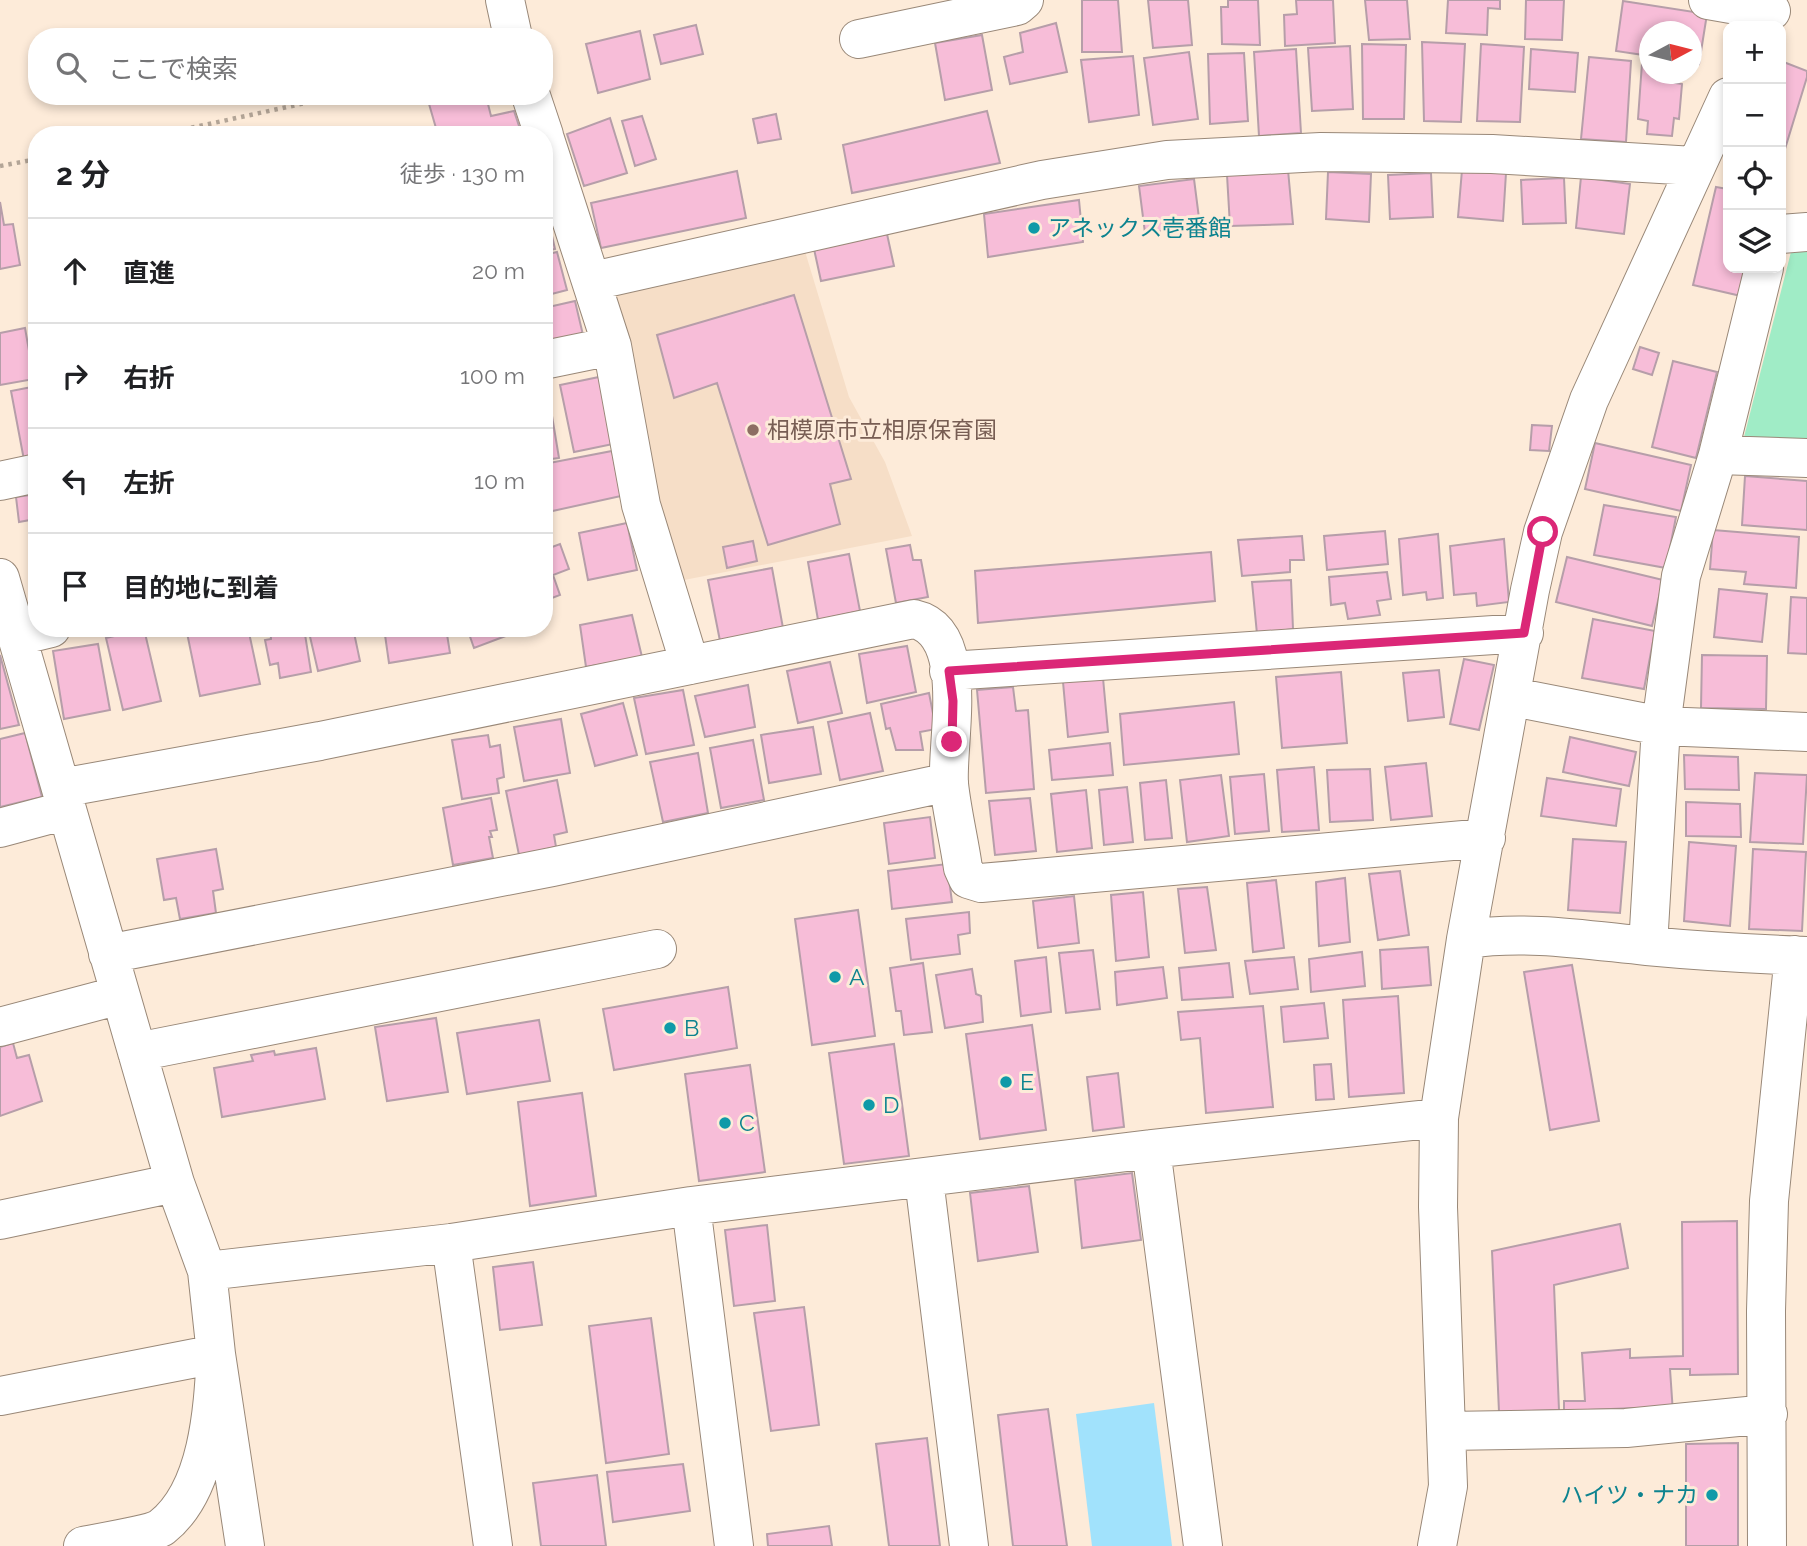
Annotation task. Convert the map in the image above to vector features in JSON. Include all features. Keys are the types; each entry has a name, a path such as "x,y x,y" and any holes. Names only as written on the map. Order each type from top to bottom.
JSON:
{"street":[{"path":"505,0 511,28"},
{"path":"859,39 1017,6 1024,0"},
{"path":"1708,0 1771,13"},
{"path":"534,105 539,126"},
{"path":"1437,1546 1448,1486 1438,1207 1439,1118 1466,939 1543,532 1589,400 1723,107"},
{"path":"593,281 1042,180 1167,160 1321,152 1492,155 1694,166"},
{"path":"553,170 593,281 612,346 641,505 690,665"},
{"path":"1786,234 1807,232"},
{"path":"1648,946 1661,726 1681,576 1718,455 1764,273"},
{"path":"553,358 612,346"},
{"path":"1718,455 1807,458"},
{"path":"0,481 28,475"},
{"path":"0,578 28,622"},
{"path":"0,828 64,799 320,741 914,619 925,621 939,633 949,671 954,722 949,782 963,868 968,879 981,883 1486,838"},
{"path":"949,671 1524,633"},
{"path":"35,637 64,799 176,1183 207,1271 216,1354 245,1546"},
{"path":"1513,697 1661,726 1807,732"},
{"path":"108,954 552,867 949,782"},
{"path":"1466,939 1527,934 1648,946 1800,956 1769,1201 1766,1311 1767,1546"},
{"path":"137,1052 657,950"},
{"path":"0,1027 120,995"},
{"path":"207,1271 451,1242 691,1206 1151,1149 1439,1118"},
{"path":"1151,1149 1203,1546"},
{"path":"924,1179 969,1546"},
{"path":"0,1220 176,1183"},
{"path":"691,1206 734,1546"},
{"path":"451,1242 493,1546"},
{"path":"0,1396 216,1354"},
{"path":"83,1546 161,1537 191,1486 206,1451 213,1408 216,1354"},
{"path":"1446,1431 1626,1428 1768,1414"}],"path":[{"path":"200,126 296,105"},
{"path":"0,166 28,161"}],"shaded area":[{"name":"相模原市立相原保育園","path":"804,248 849,397 885,462 912,536 684,580 663,522 610,295"}],"green space":[{"path":"1793,244 1807,245 1807,442 1744,437"}],"water":[{"path":"1154,1403 1172,1546 1092,1546 1076,1414"}],"building":[{"path":"1082,0 1118,0 1122,52 1082,52"},
{"path":"1148,0 1188,0 1192,45 1153,48"},
{"path":"1228,0 1258,0 1260,45 1222,44 1221,7 1228,7"},
{"path":"1296,0 1333,0 1335,43 1285,46 1284,15 1297,14"},
{"path":"1365,0 1407,0 1410,39 1369,40"},
{"path":"1448,0 1500,0 1500,9 1488,8 1487,35 1446,33"},
{"path":"1526,0 1564,0 1562,40 1525,39"},
{"path":"1623,1 1707,14 1702,45 1702,21 1639,21 1639,54 1616,51"},
{"path":"1056,23 1067,72 1010,84 1004,57 1023,52 1020,33"},
{"path":"696,25 703,54 661,64 654,35"},
{"path":"640,31 650,79 598,93 586,44"},
{"path":"982,35 992,90 945,100 935,43"},
{"path":"1422,42 1465,44 1461,122 1424,121"},
{"path":"1362,44 1406,45 1404,119 1363,119"},
{"path":"1481,44 1524,47 1520,122 1477,121"},
{"path":"1350,46 1353,109 1312,111 1308,48"},
{"path":"1296,49 1301,133 1259,136 1254,52"},
{"path":"1531,49 1578,53 1575,92 1529,89"},
{"path":"1189,52 1198,119 1153,125 1144,58"},
{"path":"1244,53 1248,121 1210,124 1208,54"},
{"path":"1133,56 1139,115 1089,122 1081,60"},
{"path":"1589,57 1631,61 1626,142 1581,139"},
{"path":"1786,63 1807,71 1786,146"},
{"path":"1640,84 1682,84 1679,119 1674,118 1672,136 1647,134 1648,121 1638,119"},
{"path":"429,105 488,105 491,116 514,111 519,126 435,126"},
{"path":"987,111 1000,163 852,193 843,145"},
{"path":"776,114 781,139 758,143 753,119"},
{"path":"642,116 656,159 635,166 622,121"},
{"path":"610,118 627,173 584,186 567,134"},
{"path":"1288,170 1293,224 1230,226 1227,175"},
{"path":"1462,170 1506,173 1503,221 1458,217"},
{"path":"737,171 746,218 601,248 591,203"},
{"path":"1328,172 1371,174 1369,222 1326,219"},
{"path":"1431,173 1433,217 1390,219 1388,175"},
{"path":"1581,177 1630,184 1624,234 1576,228"},
{"path":"1564,178 1566,223 1523,224 1521,180"},
{"path":"1194,179 1200,226 1145,233 1139,186"},
{"path":"1716,187 1723,188 1723,273 1747,273 1741,296 1693,285"},
{"name":"アネックス壱番館","path":"1079,200 1083,242 988,257 984,214"},
{"path":"0,202 4,225 13,224 20,265 0,269"},
{"path":"887,234 894,266 821,281 814,249"},
{"path":"557,252 567,290 553,294 553,253"},
{"path":"794,295 851,479 830,484 840,524 768,545 717,383 674,398 657,335"},
{"path":"575,301 583,335 553,342 553,306"},
{"path":"25,328 28,380 0,385 0,333"},
{"path":"1640,347 1659,353 1652,375 1633,369"},
{"path":"1673,361 1717,372 1696,458 1652,447"},
{"path":"599,377 613,444 574,452 560,385"},
{"path":"28,388 28,459 24,460 11,391"},
{"path":"553,422 559,458 553,459"},
{"path":"1532,425 1552,426 1549,451 1530,450"},
{"path":"1595,443 1691,465 1681,511 1585,489"},
{"path":"612,451 621,496 553,511 553,462"},
{"path":"1745,476 1807,481 1807,530 1742,525"},
{"path":"28,495 28,520 19,522 16,497"},
{"path":"1604,505 1676,517 1666,568 1594,555"},
{"path":"627,523 637,570 588,580 579,533"},
{"path":"1713,530 1799,537 1796,588 1744,584 1746,572 1710,569"},
{"path":"1385,531 1388,564 1327,570 1324,536"},
{"path":"1438,534 1443,598 1427,600 1426,592 1403,595 1399,539"},
{"path":"1302,536 1304,560 1290,560 1290,572 1242,576 1238,540"},
{"path":"1504,539 1509,602 1477,606 1476,593 1454,595 1450,546"},
{"path":"753,541 757,561 727,568 723,547"},
{"path":"560,544 569,569 553,575 553,547"},
{"path":"910,545 913,560 921,560 928,597 896,603 886,549"},
{"path":"1211,552 1215,601 978,623 975,571"},
{"path":"849,554 860,611 818,620 808,562"},
{"path":"1567,557 1663,580 1652,626 1556,602"},
{"path":"772,568 783,628 720,641 708,580"},
{"path":"1387,572 1391,599 1377,601 1380,615 1348,619 1345,603 1331,605 1329,577"},
{"path":"553,575 560,595 553,598"},
{"path":"1291,580 1293,629 1257,634 1252,582"},
{"path":"1719,589 1767,594 1762,642 1714,637"},
{"path":"1791,597 1807,598 1807,654 1788,653"},
{"path":"632,615 642,657 586,667 580,625"},
{"path":"1593,619 1655,631 1644,689 1582,678"},
{"path":"146,637 161,701 123,710 106,638"},
{"path":"188,637 250,637 260,684 200,696"},
{"path":"305,637 311,672 280,678 278,663 270,665 265,640"},
{"path":"310,637 355,637 360,661 318,671"},
{"path":"385,637 447,637 450,653 389,663"},
{"path":"470,637 503,637 474,648"},
{"path":"98,644 110,710 64,719 53,651"},
{"path":"907,646 916,692 867,703 859,654"},
{"path":"0,655 19,725 0,729"},
{"path":"1702,655 1767,656 1766,709 1701,708"},
{"path":"1464,659 1494,665 1479,730 1450,724"},
{"path":"830,662 842,713 798,723 787,671"},
{"path":"1439,670 1444,717 1408,721 1403,673"},
{"path":"1341,672 1347,743 1282,748 1276,677"},
{"path":"1103,678 1108,732 1068,737 1063,682"},
{"path":"748,685 755,727 705,737 695,696"},
{"path":"1013,687 1016,711 1028,710 1034,789 986,793 977,690"},
{"path":"683,690 694,745 646,754 634,698"},
{"path":"929,693 936,729 920,732 923,750 896,750 890,728 886,729 881,704"},
{"path":"1234,702 1239,754 1124,765 1120,714"},
{"path":"623,703 637,755 595,766 581,714"},
{"path":"870,713 883,771 840,780 828,722"},
{"path":"561,719 570,773 524,781 514,727"},
{"path":"813,727 821,774 769,783 761,735"},
{"path":"25,733 42,797 0,807 0,739"},
{"path":"488,735 490,747 500,745 504,777 497,779 499,793 462,799 452,740"},
{"path":"1570,737 1636,752 1629,786 1563,772"},
{"path":"753,740 764,800 721,808 710,748"},
{"path":"1110,743 1113,775 1052,780 1049,750"},
{"path":"698,753 708,813 663,822 650,762"},
{"path":"1684,755 1738,757 1739,790 1685,789"},
{"path":"1426,763 1432,816 1391,820 1385,767"},
{"path":"1314,767 1319,830 1282,832 1277,770"},
{"path":"1370,769 1373,820 1330,822 1327,770"},
{"path":"1755,773 1807,775 1803,844 1750,842"},
{"path":"1264,774 1269,831 1235,834 1230,777"},
{"path":"1221,775 1229,836 1187,842 1180,780"},
{"path":"1547,778 1621,789 1616,826 1541,816"},
{"path":"557,780 567,832 554,835 556,847 519,855 506,791"},
{"path":"1166,780 1172,838 1145,840 1140,783"},
{"path":"1127,787 1133,842 1104,845 1099,790"},
{"path":"1086,790 1092,848 1057,852 1051,794"},
{"path":"491,798 497,830 490,831 492,837 489,837 493,858 453,865 443,808"},
{"path":"1030,798 1036,851 995,855 989,801"},
{"path":"1686,802 1740,804 1741,837 1686,836"},
{"path":"930,817 935,858 889,864 884,823"},
{"path":"1573,839 1626,842 1620,913 1568,910"},
{"path":"1689,842 1736,846 1730,926 1684,921"},
{"path":"216,849 223,889 213,891 216,913 180,919 176,898 164,900 157,859"},
{"path":"1753,849 1806,852 1802,931 1749,929"},
{"path":"947,864 952,902 892,909 888,871"},
{"path":"1400,871 1409,935 1378,940 1369,874"},
{"path":"1345,878 1350,942 1319,946 1316,882"},
{"path":"1276,880 1284,948 1253,952 1247,883"},
{"path":"1207,887 1216,950 1185,953 1178,889"},
{"path":"1143,892 1149,957 1116,961 1111,895"},
{"path":"1074,896 1079,943 1038,948 1033,901"},
{"name":"A","path":"858,910 875,1036 812,1045 795,919"},
{"path":"969,912 970,933 958,935 960,954 911,960 906,919"},
{"path":"1428,947 1431,985 1382,989 1380,950"},
{"path":"1093,950 1100,1009 1066,1013 1059,953"},
{"path":"1362,952 1365,986 1311,992 1309,959"},
{"path":"1046,957 1051,1012 1021,1016 1015,961"},
{"path":"1294,957 1298,989 1250,994 1245,961"},
{"path":"923,963 932,1032 904,1035 901,1011 896,1011 890,968"},
{"path":"1229,963 1233,997 1182,1000 1179,968"},
{"path":"1572,965 1599,1121 1550,1130 1524,972"},
{"path":"1163,967 1167,998 1117,1005 1115,972"},
{"path":"972,969 976,994 981,996 983,1022 945,1028 936,975"},
{"name":"B","path":"728,987 737,1048 614,1070 603,1009"},
{"path":"1398,996 1404,1093 1349,1097 1343,1000"},
{"path":"1324,1003 1328,1038 1284,1042 1281,1007"},
{"path":"1263,1006 1273,1107 1206,1113 1200,1038 1181,1040 1178,1012"},
{"path":"436,1018 448,1092 387,1101 375,1027"},
{"path":"539,1020 550,1081 467,1094 457,1033"},
{"name":"E","path":"1032,1025 1046,1130 980,1139 966,1034"},
{"path":"13,1043 17,1058 29,1055 42,1101 0,1116 0,1047"},
{"name":"D","path":"894,1044 909,1156 844,1164 829,1053"},
{"path":"316,1048 325,1099 222,1117 214,1068 253,1061 251,1055 274,1051 275,1055"},
{"path":"1331,1064 1334,1099 1316,1100 1314,1065"},
{"name":"C","path":"750,1065 765,1172 699,1181 685,1074"},
{"path":"1118,1073 1124,1127 1093,1131 1087,1077"},
{"path":"582,1093 596,1196 530,1206 518,1102"},
{"path":"1132,1173 1141,1240 1082,1248 1075,1180"},
{"path":"1029,1186 1038,1252 978,1261 970,1193"},
{"path":"1737,1221 1738,1374 1690,1375 1690,1369 1670,1369 1673,1413 1633,1414 1633,1408 1564,1411 1564,1401 1585,1401 1582,1353 1630,1349 1630,1358 1683,1356 1682,1222"},
{"path":"1620,1224 1628,1268 1554,1285 1559,1410 1499,1412 1492,1251"},
{"path":"767,1225 775,1301 734,1306 725,1230"},
{"path":"533,1262 542,1325 500,1330 493,1267"},
{"path":"804,1307 819,1425 771,1431 754,1313"},
{"path":"651,1318 669,1454 606,1463 589,1326"},
{"path":"1048,1409 1067,1546 1013,1546 998,1415"},
{"path":"927,1438 940,1546 889,1546 876,1444"},
{"name":"ハイツ・ナカ","path":"1738,1443 1738,1546 1686,1546 1686,1444"},
{"path":"683,1464 690,1511 613,1522 607,1472"},
{"path":"597,1475 606,1546 541,1546 533,1483"},
{"path":"829,1526 832,1546 768,1546 767,1534"}],"place":[{"name":"アネックス壱番館","path":"1034,228"},
{"name":"相模原市立相原保育園","path":"753,430"},
{"name":"A","path":"835,977"},
{"name":"B","path":"670,1028"},
{"name":"E","path":"1006,1082"},
{"name":"D","path":"869,1105"},
{"name":"C","path":"725,1123"},
{"name":"ハイツ・ナカ","path":"1712,1495"}],"route":[{"path":"952,742 954,722 949,671 1524,633 1543,532"}]}
